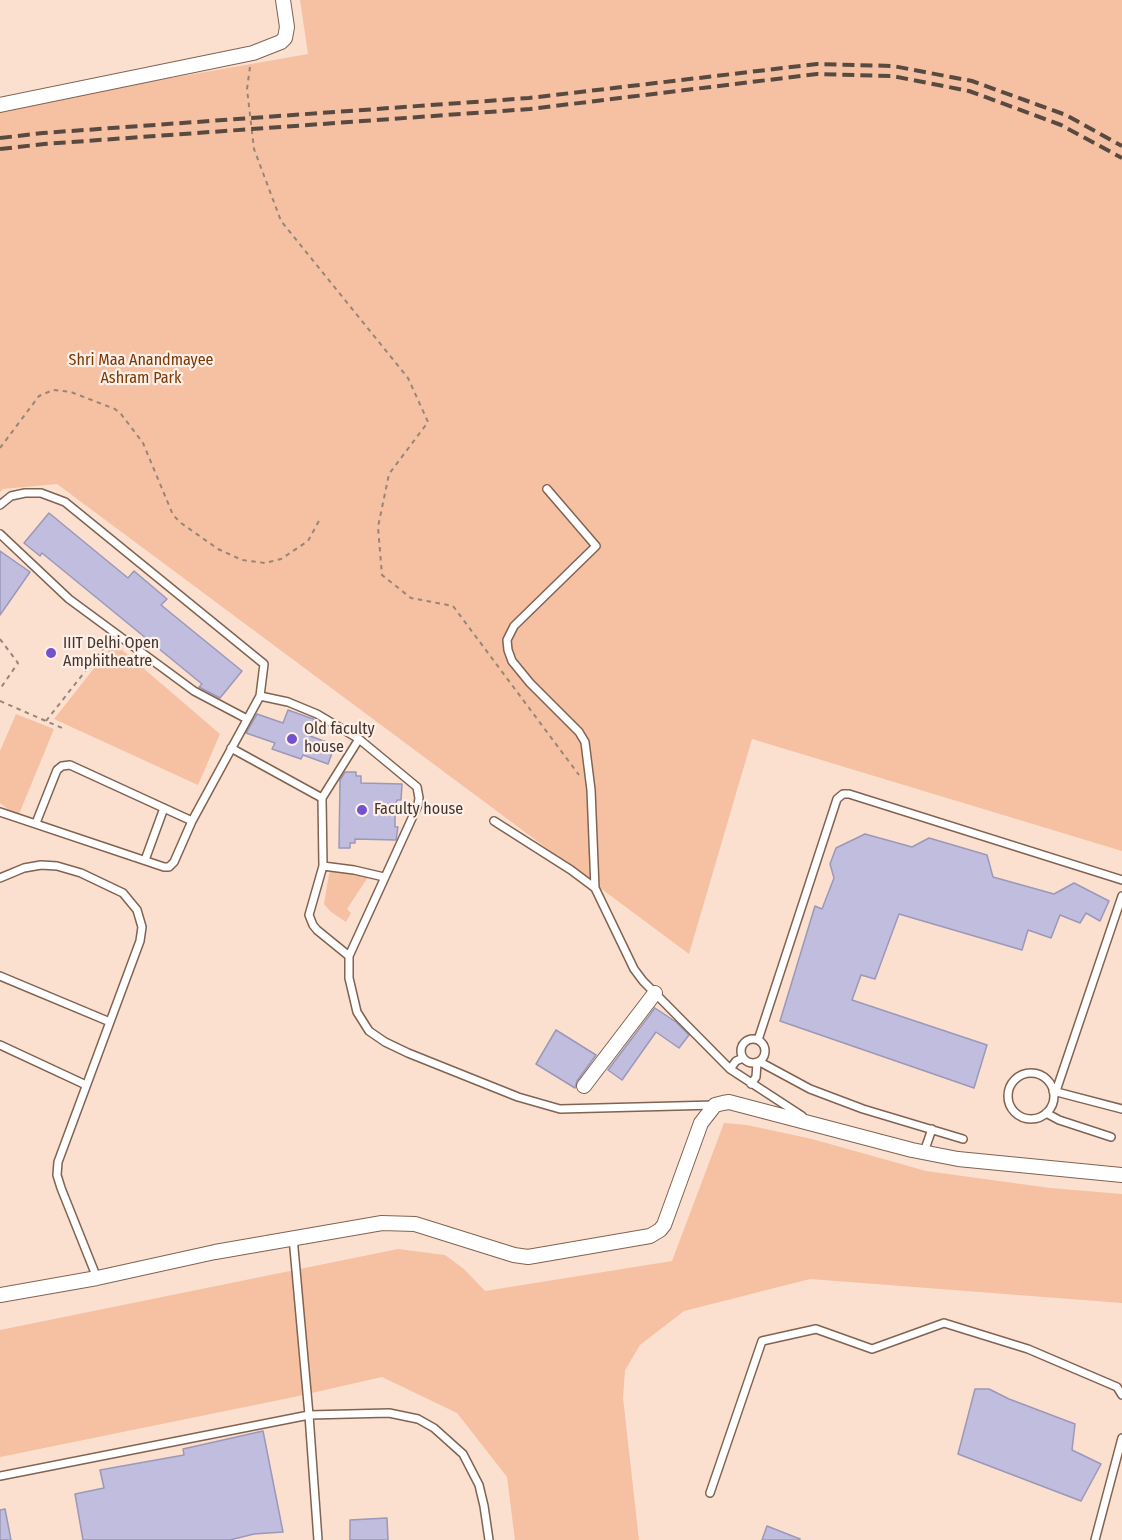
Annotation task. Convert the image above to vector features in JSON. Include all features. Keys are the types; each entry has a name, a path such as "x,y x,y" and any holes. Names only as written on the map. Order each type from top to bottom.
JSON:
{"street":[{"path":"0,105 253,53 285,38 287,27 283,0"},
{"path":"584,1086 655,993"},
{"path":"0,1295 97,1278 293,1237 382,1223 415,1224 514,1255 528,1257 650,1236 664,1225 701,1123 715,1105 729,1102 958,1159 1122,1175"}],"lane":[{"path":"547,489 596,546 514,626 509,634 508,650 512,661 530,683 579,732 587,751 595,888 634,969 655,993 730,1069 815,1124"},
{"path":"0,505 11,496 25,493 41,493 65,502 264,664 260,696 192,821 172,864 164,867 0,812"},
{"path":"0,534 69,599 194,691 247,719"},
{"path":"260,696 288,702 317,714 359,739 405,776 419,792 418,805 349,956 349,978 357,1012 369,1030 385,1042 408,1053 518,1096 560,1109 715,1105"},
{"path":"349,956 317,930 309,915 323,866 322,798 359,739"},
{"path":"231,747 322,798"},
{"path":"36,823 53,777 62,766 70,765 192,821"},
{"path":"758,1040 837,800 843,794 1122,880"},
{"path":"145,860 164,808"},
{"path":"494,821 563,864 595,888"},
{"path":"0,878 24,868 41,865 57,866 81,873 123,893 137,910 142,927 140,941 62,1146 58,1162 57,1175 97,1278"},
{"path":"323,866 384,877"},
{"path":"1122,896 1054,1091 1054,1101 1046,1113 1033,1119 1019,1116 1010,1105 1010,1089 1019,1077 1033,1074 1047,1080 1054,1091 1122,1109"},
{"path":"0,976 110,1022"},
{"path":"751,1084 756,1077 758,1062 766,1052 764,1045 758,1040 750,1040 744,1044 741,1051 743,1058 749,1063 758,1062 810,1089 863,1109 963,1138"},
{"path":"0,1045 86,1085"},
{"path":"730,1069 736,1061 743,1058"},
{"path":"1046,1113 1059,1120 1111,1137"},
{"path":"924,1152 932,1129"},
{"path":"293,1237 318,1540"},
{"path":"710,1493 762,1341 816,1329 872,1349 944,1323 1028,1349 1117,1387 1122,1395"},
{"path":"0,1476 309,1415 389,1413 417,1419 434,1428 463,1454 471,1467 484,1506 489,1540"},
{"path":"1095,1540 1122,1438"}],"path":[{"path":"253,53 247,89 254,149 282,221 408,378 428,422 389,474 378,527 382,575 411,598 453,606 591,790"},
{"path":"0,448 39,396 53,390 71,392 121,414 143,443 173,515 218,549 242,560 265,563 281,559 308,541 320,519"},
{"path":"46,721 116,633"},
{"path":"0,639 18,663 0,689"},
{"path":"0,701 62,728"}],"green space":[{"name":"Shri Maa Anandmayee Ashram Park","path":"300,0 1122,0 1122,851 752,739 689,954 57,484 3,489 0,492 0,108 308,54"},
{"path":"114,643 220,734 198,785 54,719"},
{"path":"16,714 54,729 19,814 0,803 0,751"},
{"path":"330,869 368,877 347,909 351,913 346,922 324,904"},
{"path":"724,1123 747,1125 812,1139 926,1171 1050,1188 1122,1194 1122,1303 810,1279 684,1311 640,1345 625,1370 623,1398 639,1540 515,1540 507,1477 457,1413 382,1377 0,1457 0,1330 398,1249 445,1255 464,1269 485,1291 672,1261"}],"building":[{"path":"49,513 128,578 134,571 167,599 161,605 242,671 220,698 199,687 202,684 42,553 40,556 24,543"},
{"path":"0,551 30,572 0,615"},
{"name":"Old faculty house","path":"288,710 316,720 310,736 335,745 328,764 303,755 301,759 272,749 275,743 246,733 257,714 283,723"},
{"name":"Faculty house","path":"345,772 356,772 356,776 361,776 361,783 402,784 401,800 397,800 395,807 395,827 398,827 396,840 355,839 355,843 350,843 350,848 339,848 340,780"},
{"path":"865,834 912,847 929,838 987,855 993,877 1054,894 1074,883 1109,901 1100,921 1086,913 1080,923 1060,915 1051,938 1028,930 1022,950 899,914 875,979 861,975 852,1000 987,1045 974,1088 780,1021 815,906 822,909 834,878 830,864 836,848"},
{"path":"655,1008 676,1022 689,1035 679,1048 656,1032 622,1080 608,1070"},
{"path":"556,1030 596,1055 577,1081 575,1088 536,1064"},
{"path":"975,1389 989,1389 1075,1424 1072,1450 1101,1464 1081,1501 958,1454"},
{"path":"263,1431 283,1532 254,1534 230,1540 83,1540 75,1494 104,1488 100,1470 184,1455 183,1449"},
{"path":"5,1509 11,1540 0,1540 0,1510"},
{"path":"387,1518 388,1540 350,1540 350,1520"},
{"path":"767,1526 800,1539 800,1540 762,1540"}],"railway":[{"path":"0,138 529,98 817,64 893,66 972,81 1066,115 1122,146"},
{"path":"0,149 530,109 817,74 892,76 969,91 1061,125 1122,158"}],"place":[{"name":"IIIT Delhi Open Amphitheatre","path":"51,653"},
{"name":"Old faculty house","path":"292,739"},
{"name":"Faculty house","path":"362,810"}]}
